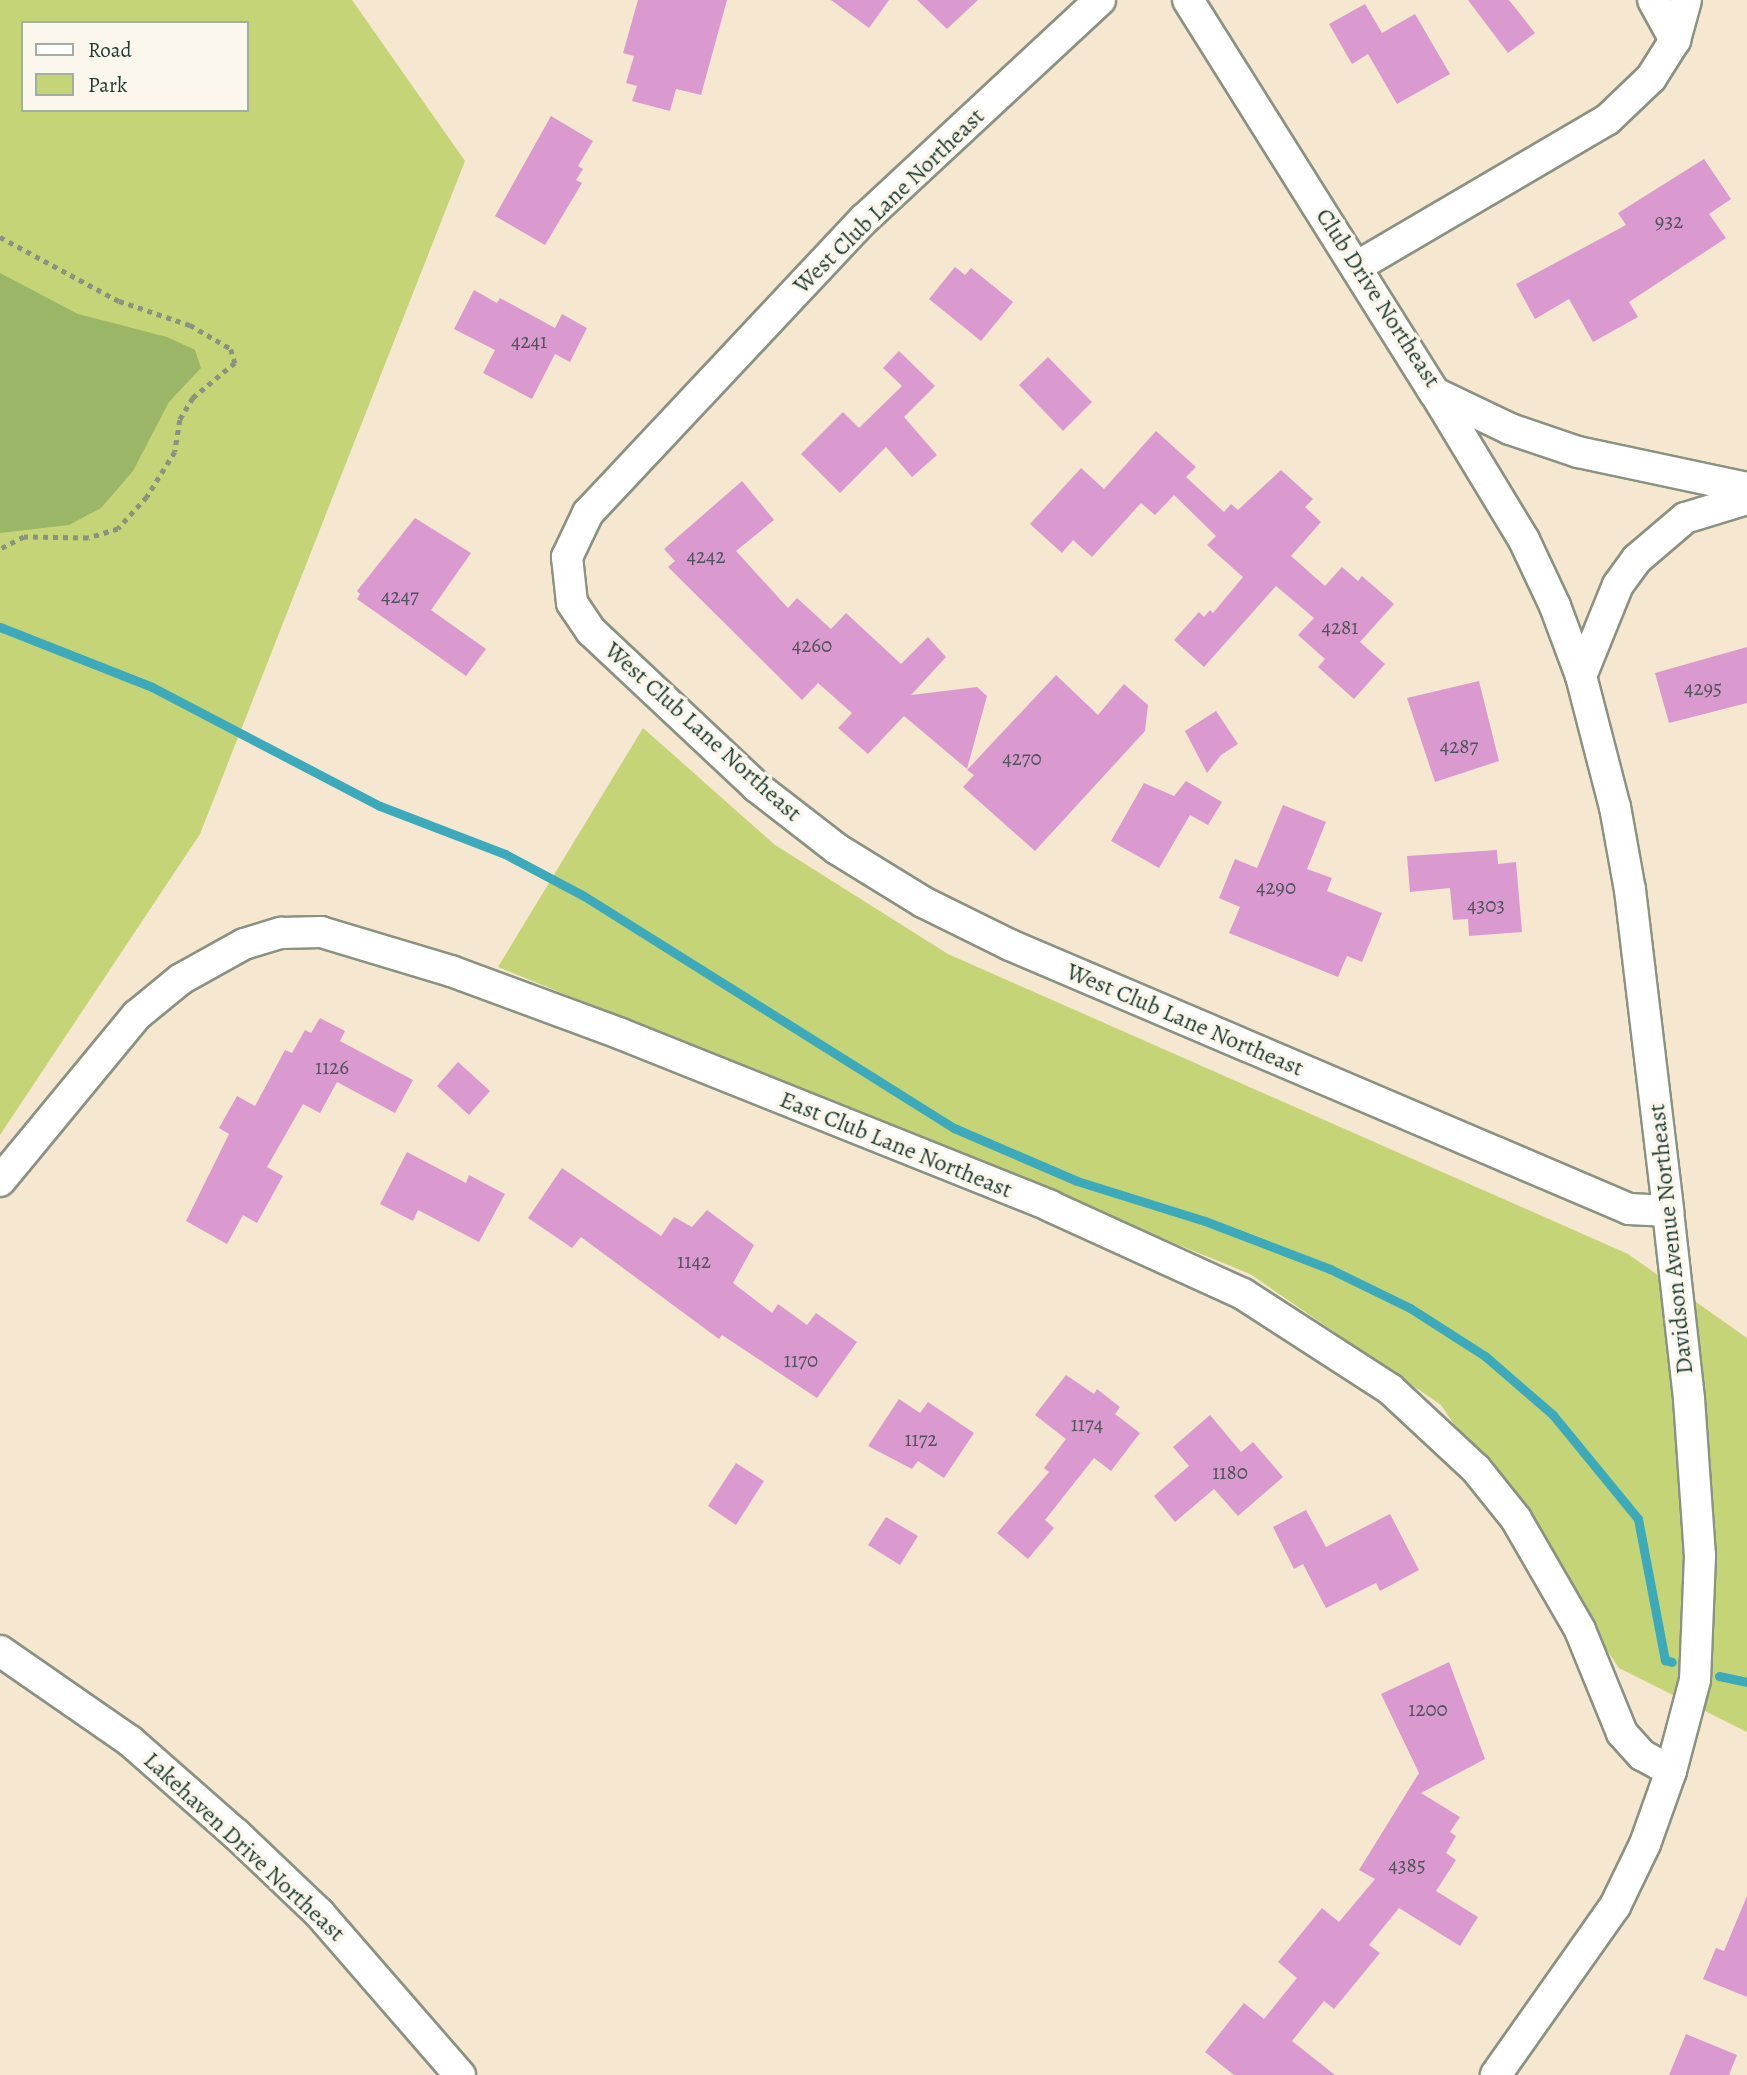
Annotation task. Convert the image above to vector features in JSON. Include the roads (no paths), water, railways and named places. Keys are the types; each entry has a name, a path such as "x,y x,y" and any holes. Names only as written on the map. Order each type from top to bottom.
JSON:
{"street":[{"name":"West Club Lane Northeast","path":"1100,0 865,218 588,513 567,557 572,603 591,631 757,787 837,849 923,902 1010,945 1629,1209 1668,1211"},
{"name":"Club Drive Northeast","path":"1188,0 1435,393 1510,429 1578,452 1747,488"},
{"path":"1653,0 1675,40"},
{"path":"1356,267 1607,120 1651,78 1675,40 1686,0"},
{"name":"Davidson Avenue Northeast","path":"1435,393 1524,540 1581,676 1615,807 1630,890 1689,1399 1700,1623 1695,1680 1671,1771 1645,1844 1615,1906 1497,2075"},
{"path":"1581,676 1618,585 1636,559 1685,519 1747,499"},
{"name":"East Club Lane Northeast","path":"0,1181 137,1015 181,979 244,944 281,933 321,932 451,971 621,1034 1050,1206 1244,1294 1390,1389 1466,1459 1516,1519 1580,1630 1622,1733 1642,1755 1671,1771"},
{"name":"Lakehaven Drive Northeast","path":"0,1651 130,1741 236,1833 320,1913 460,2075"}],"waterway":[{"path":"0,627 152,687 380,806 505,854 584,896 954,1128 1077,1181 1205,1221 1330,1269 1410,1308 1485,1356 1553,1415 1638,1519 1665,1660 1672,1662"},
{"path":"1719,1676 1747,1682"}]}
